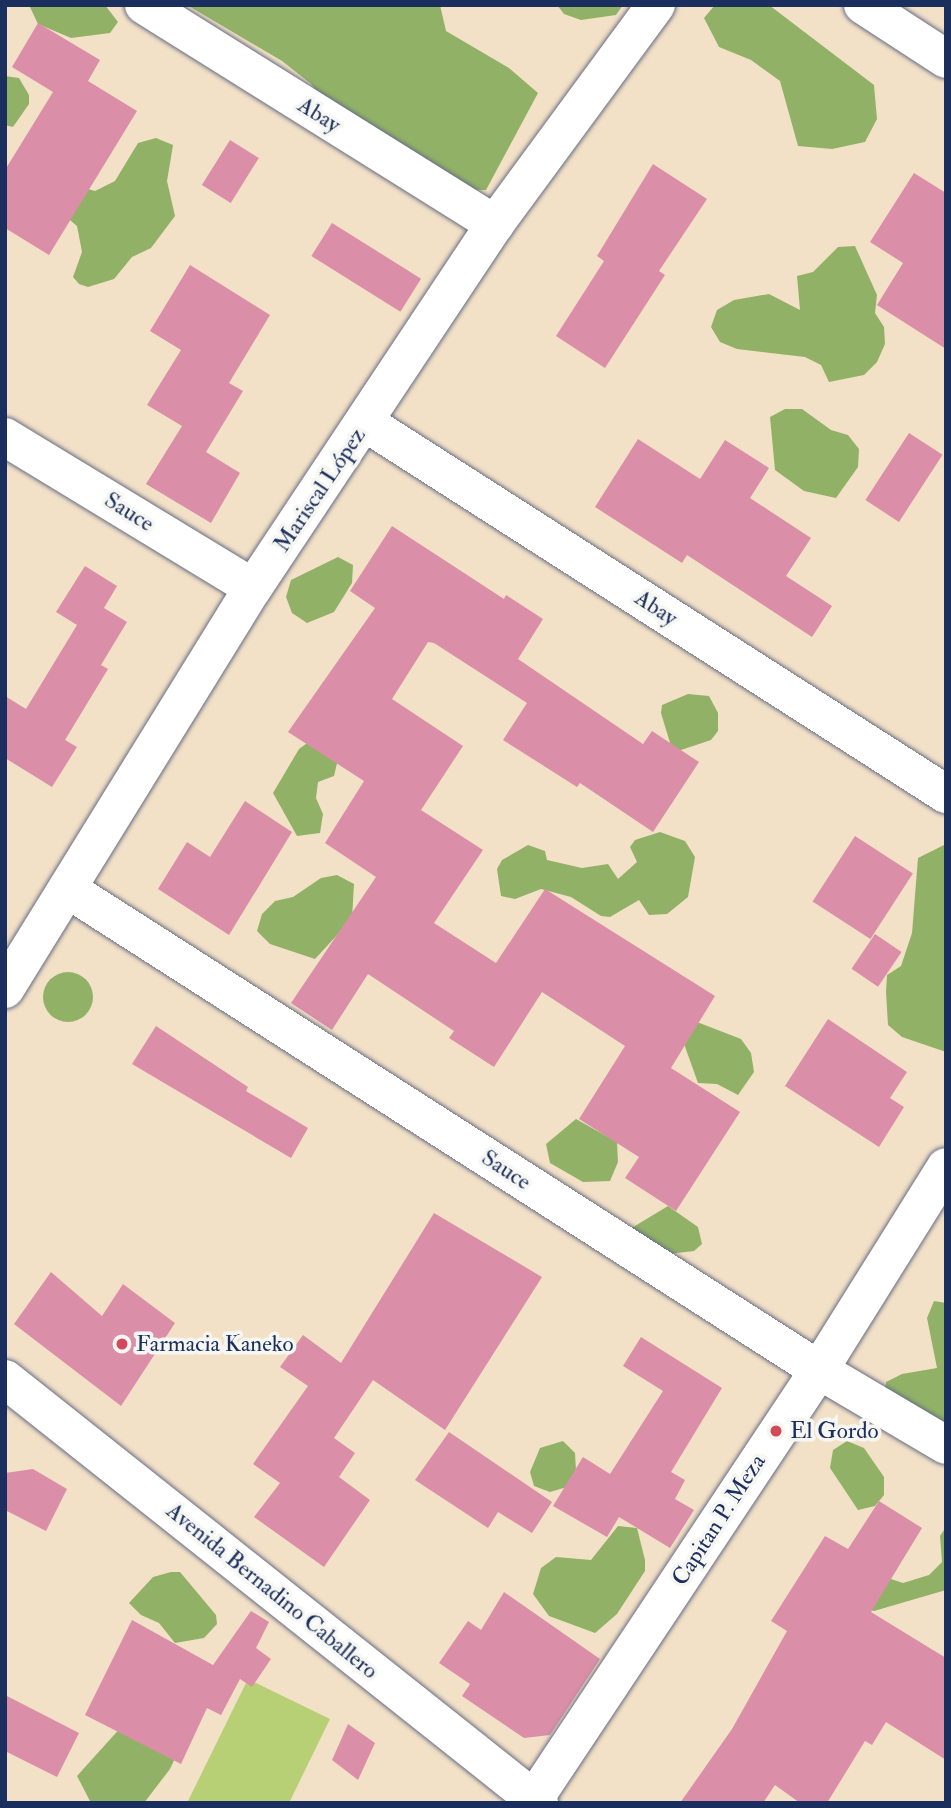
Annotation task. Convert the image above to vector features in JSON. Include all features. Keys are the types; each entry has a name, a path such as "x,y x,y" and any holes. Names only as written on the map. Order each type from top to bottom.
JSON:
{"street":[{"name":"Abay","path":"144,5 495,224"},
{"name":"Mariscal López","path":"5,989 69,890 253,588 366,423 495,224 656,5"},
{"path":"863,5 946,59"},
{"name":"Abay","path":"366,423 946,794"},
{"name":"Sauce","path":"5,436 253,588"},
{"name":"Sauce","path":"69,890 819,1370 946,1445"},
{"name":"Capitan P. Meza","path":"537,1801 819,1370 946,1167"},
{"name":"Avenida Bernadino Caballero","path":"5,1378 537,1801"}],"green space":[{"path":"29,5 105,5 118,22 110,33 71,38 38,24"},
{"path":"187,5 440,5 446,31 509,68 538,93 486,190 416,188 386,168 310,83 282,61"},
{"path":"557,5 623,5 616,15 581,20 564,14"},
{"path":"715,5 769,5 874,85 877,119 865,142 832,149 798,146 780,81 751,60 719,47 704,18"},
{"path":"5,76 19,78 29,95 29,104 13,127 5,125"},
{"path":"156,138 173,145 167,181 175,216 151,248 132,257 114,279 88,287 79,284 73,277 82,252 77,226 64,215 78,186 95,191 115,181 138,143"},
{"path":"855,246 877,295 875,313 884,327 885,344 877,362 864,375 829,382 821,365 805,357 737,349 720,342 711,327 717,310 734,300 769,294 800,310 797,276 813,272 838,247"},
{"path":"785,409 802,409 831,430 848,435 859,449 858,467 836,498 804,491 775,470 770,417"},
{"path":"338,557 353,565 352,583 334,612 307,623 292,613 286,597 291,580"},
{"path":"688,694 709,696 718,713 718,731 711,740 678,751 671,746 661,713 662,705"},
{"path":"314,738 338,759 334,776 318,782 316,798 323,814 320,833 297,836 273,793 299,749"},
{"path":"660,832 685,841 695,857 688,897 667,914 649,915 639,900 610,917 601,916 571,897 541,889 515,899 501,896 497,869 502,860 528,845 545,851 547,860 582,868 608,864 618,879 637,862 630,847 635,840"},
{"path":"946,844 946,1052 902,1037 888,1025 886,992 887,975 901,966 912,933 918,858"},
{"path":"337,875 354,884 352,919 315,959 270,944 257,931 262,914 275,901 293,897 321,878"},
{"path":"68,972 85,980 93,997 85,1014 68,1022 51,1014 43,997 51,980"},
{"path":"697,1022 741,1039 751,1053 754,1072 738,1095 717,1084 698,1083 683,1041"},
{"path":"576,1119 617,1142 618,1162 610,1181 583,1182 550,1163 546,1144"},
{"path":"668,1206 698,1227 702,1244 694,1251 651,1256 630,1229"},
{"path":"934,1301 946,1303 946,1434 884,1400 886,1382 902,1374 937,1368 927,1318"},
{"path":"563,1441 575,1453 576,1471 567,1487 550,1492 534,1486 530,1472 540,1448"},
{"path":"847,1441 864,1448 884,1477 884,1495 875,1506 858,1510 830,1468 833,1450"},
{"path":"618,1526 637,1528 645,1571 617,1614 595,1633 549,1616 533,1594 541,1568 556,1557 591,1560"},
{"path":"946,1527 946,1590 874,1611 856,1607 885,1577 903,1583 929,1575 942,1562 940,1536"},
{"path":"180,1572 216,1615 217,1624 204,1638 175,1643 159,1623 141,1615 129,1603 153,1577"},
{"path":"248,1679 330,1719 289,1803 187,1803"},
{"path":"123,1725 186,1734 170,1769 144,1803 91,1803 77,1776"}],"building":[{"path":"38,23 100,60 88,81 137,111 49,255 5,228 5,170 53,92 12,67"},
{"path":"230,140 259,158 231,203 202,185"},
{"path":"653,164 707,199 659,271 665,275 605,368 556,336 604,261 597,256"},
{"path":"914,173 946,193 946,349 877,305 903,263 870,242"},
{"path":"332,223 421,279 400,312 311,256"},
{"path":"190,265 270,315 229,383 243,391 206,452 240,473 211,523 146,484 182,426 147,405 181,350 150,331"},
{"path":"909,433 943,455 899,522 865,500"},
{"path":"638,439 700,479 725,440 769,468 750,498 811,538 786,576 832,606 812,637 687,555 682,563 595,507"},
{"path":"392,526 504,599 506,595 543,619 518,659 643,744 652,731 699,762 653,832 580,783 577,787 503,740 527,703 434,643 428,642 392,699 463,746 421,810 483,850 434,923 496,963 545,889 715,996 671,1068 740,1112 676,1211 625,1178 639,1157 579,1119 625,1046 542,992 494,1067 449,1038 454,1031 368,974 332,1030 291,1003 376,877 325,843 364,781 288,732 375,608 350,591"},
{"path":"85,566 117,586 104,608 127,622 101,665 108,669 65,740 77,747 52,787 5,758 5,696 26,709 77,625 56,612"},
{"path":"245,801 292,832 229,935 158,889 187,842 210,857"},
{"path":"855,836 913,874 870,939 813,901"},
{"path":"875,934 902,952 878,987 852,969"},
{"path":"828,1019 907,1072 890,1098 904,1107 879,1147 785,1086"},
{"path":"156,1026 248,1087 246,1091 308,1128 291,1158 132,1064"},
{"path":"434,1213 542,1277 445,1430 373,1380 334,1438 355,1453 339,1477 370,1500 324,1567 254,1517 280,1483 253,1464 308,1386 280,1367 303,1335 341,1363"},
{"name":"Farmacia Kaneko","path":"51,1272 102,1316 123,1284 175,1323 121,1406 14,1324"},
{"path":"641,1337 722,1388 671,1472 685,1480 675,1499 694,1510 670,1548 619,1517 607,1537 553,1506 583,1457 610,1474 663,1391 623,1366"},
{"path":"449,1432 552,1502 532,1533 498,1512 488,1528 415,1480"},
{"path":"33,1469 67,1489 46,1531 5,1510 5,1473"},
{"path":"879,1501 922,1528 871,1612 946,1658 946,1760 886,1722 872,1745 865,1741 827,1803 800,1803 775,1785 763,1803 680,1803 732,1729 787,1631 771,1621 825,1536 848,1549"},
{"path":"504,1592 600,1659 550,1735 524,1738 462,1696 470,1684 439,1663 468,1621 481,1630"},
{"path":"251,1611 269,1622 256,1648 271,1659 252,1687 240,1679 221,1715 207,1708 181,1764 85,1715 132,1620 213,1665"},
{"path":"5,1695 79,1733 57,1777 5,1751"},
{"path":"348,1724 375,1743 358,1780 332,1760"}],"place":[{"name":"Farmacia Kaneko","path":"122,1344"},
{"name":"El Gordo","path":"776,1431"}]}
